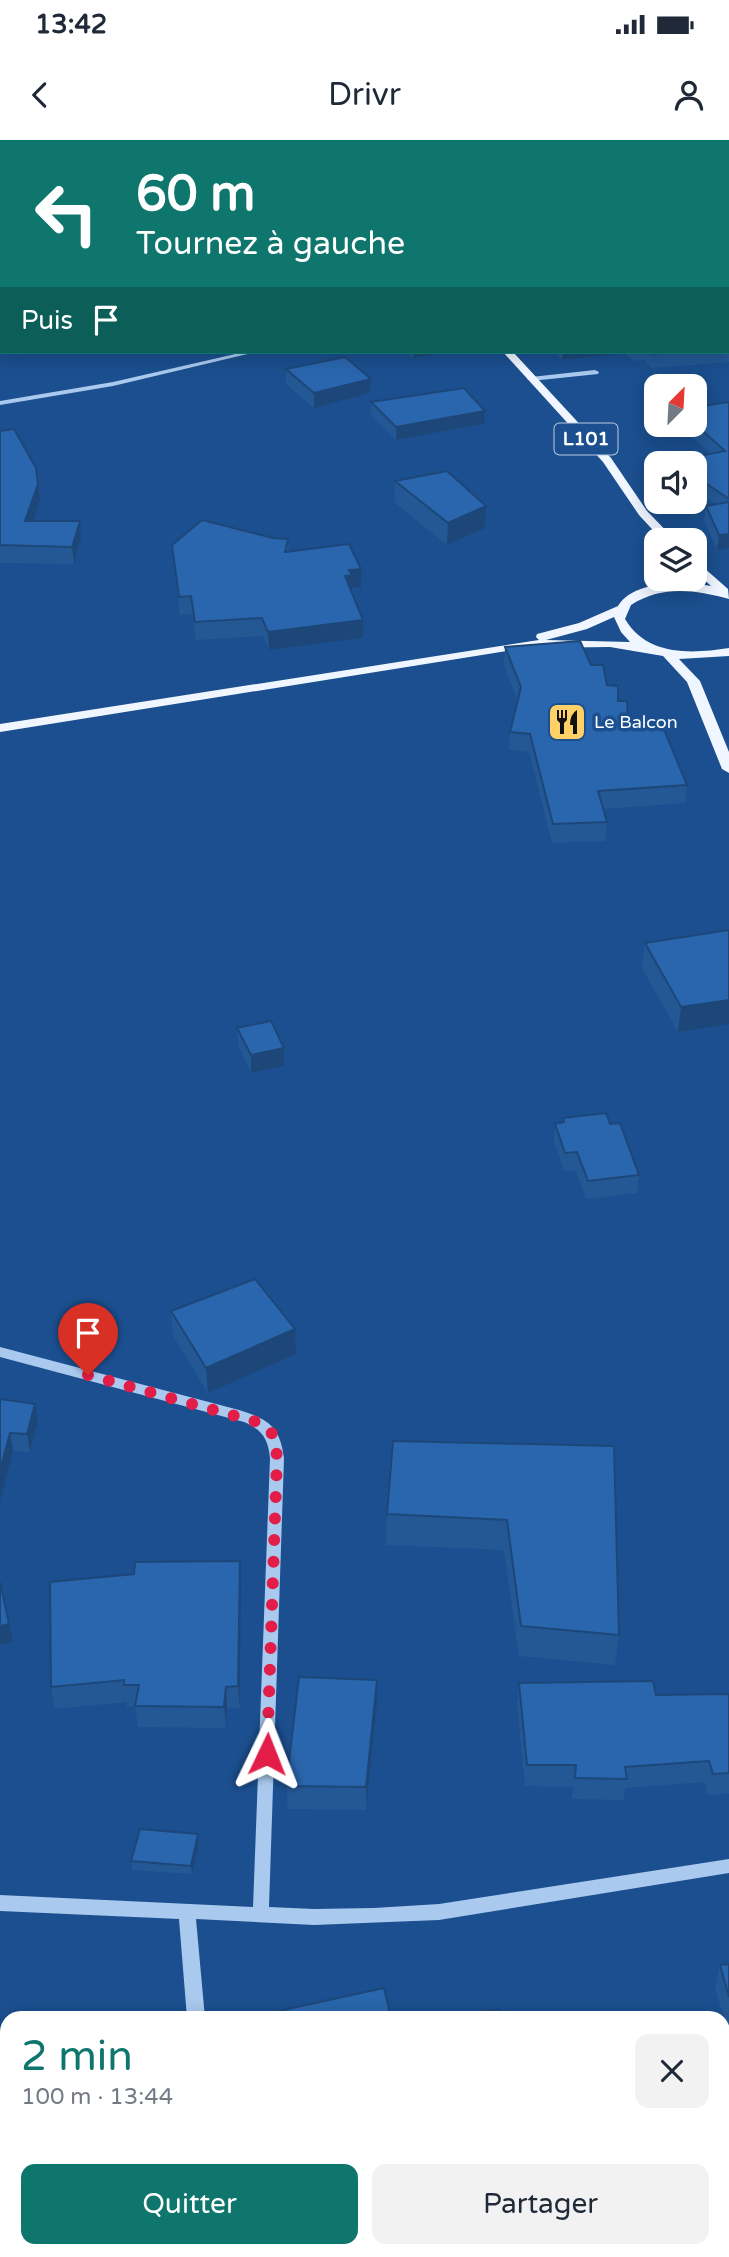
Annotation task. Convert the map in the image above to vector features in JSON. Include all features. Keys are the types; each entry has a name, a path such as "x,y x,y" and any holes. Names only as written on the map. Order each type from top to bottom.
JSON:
{"main road":[{"name":"L101","path":"510,354 607,460 656,528"},
{"path":"707,575 728,594"},
{"path":"526,644 583,626 621,609 632,597 644,590"},
{"path":"707,590 728,594"},
{"path":"621,609 619,619 623,630 634,640 650,648"},
{"path":"0,728 526,644 610,643 699,656 729,652"},
{"path":"667,653 692,681 729,769"}],"street":[{"path":"0,403 114,384 243,354"},
{"path":"531,379 595,372"},
{"path":"0,1352 239,1415 268,1428 275,1438 277,1472 261,1915"},
{"path":"0,1903 261,1915 374,1916 439,1912 729,1866"},
{"path":"187,1911 195,2011"}],"building":[{"path":"345,357 371,379 314,393 286,369"},
{"path":"464,388 485,411 396,427 371,402"},
{"path":"729,402 729,499 707,484 707,454 725,451 707,435 707,405"},
{"path":"14,429 36,468 38,484 25,521 80,521 72,547 0,545 0,431"},
{"path":"447,471 486,506 448,523 395,481"},
{"path":"729,502 729,534 719,535 707,506"},
{"path":"202,520 273,538 288,539 285,552 349,544 361,569 349,570 352,575 345,576 363,620 268,632 262,618 195,622 191,596 179,597 172,545"},
{"path":"580,641 591,665 603,665 607,685 618,686 618,701 627,701 628,729 663,727 687,785 598,791 607,822 553,824 530,734 510,732 521,687 505,647"},
{"path":"729,930 729,1000 681,1007 645,943"},
{"path":"271,1021 284,1048 251,1055 237,1028"},
{"path":"606,1113 610,1124 620,1123 639,1175 588,1181 577,1152 565,1153 555,1124 564,1122 563,1118"},
{"path":"255,1279 295,1329 206,1368 171,1311"},
{"path":"0,1399 35,1404 27,1434 10,1433 0,1470"},
{"path":"393,1441 614,1446 619,1635 521,1626 507,1520 387,1514"},
{"path":"240,1561 238,1686 226,1687 224,1707 135,1706 139,1685 124,1685 124,1680 51,1687 50,1582 134,1574 135,1562"},
{"path":"0,1582 9,1624 0,1626"},
{"path":"299,1677 377,1680 366,1787 286,1786"},
{"path":"653,1681 656,1695 729,1694 729,1773 713,1774 709,1761 625,1767 627,1779 575,1778 576,1765 527,1765 519,1683"},
{"path":"140,1829 198,1834 191,1866 131,1861"},
{"path":"729,1964 729,1997 720,1965"},
{"path":"384,1988 389,2011 283,2011"}],"place":[{"name":"Le Balcon","path":"567,722"}],"route":[{"path":"88,1375 239,1415 268,1428 275,1438 277,1458 267,1754"}]}
